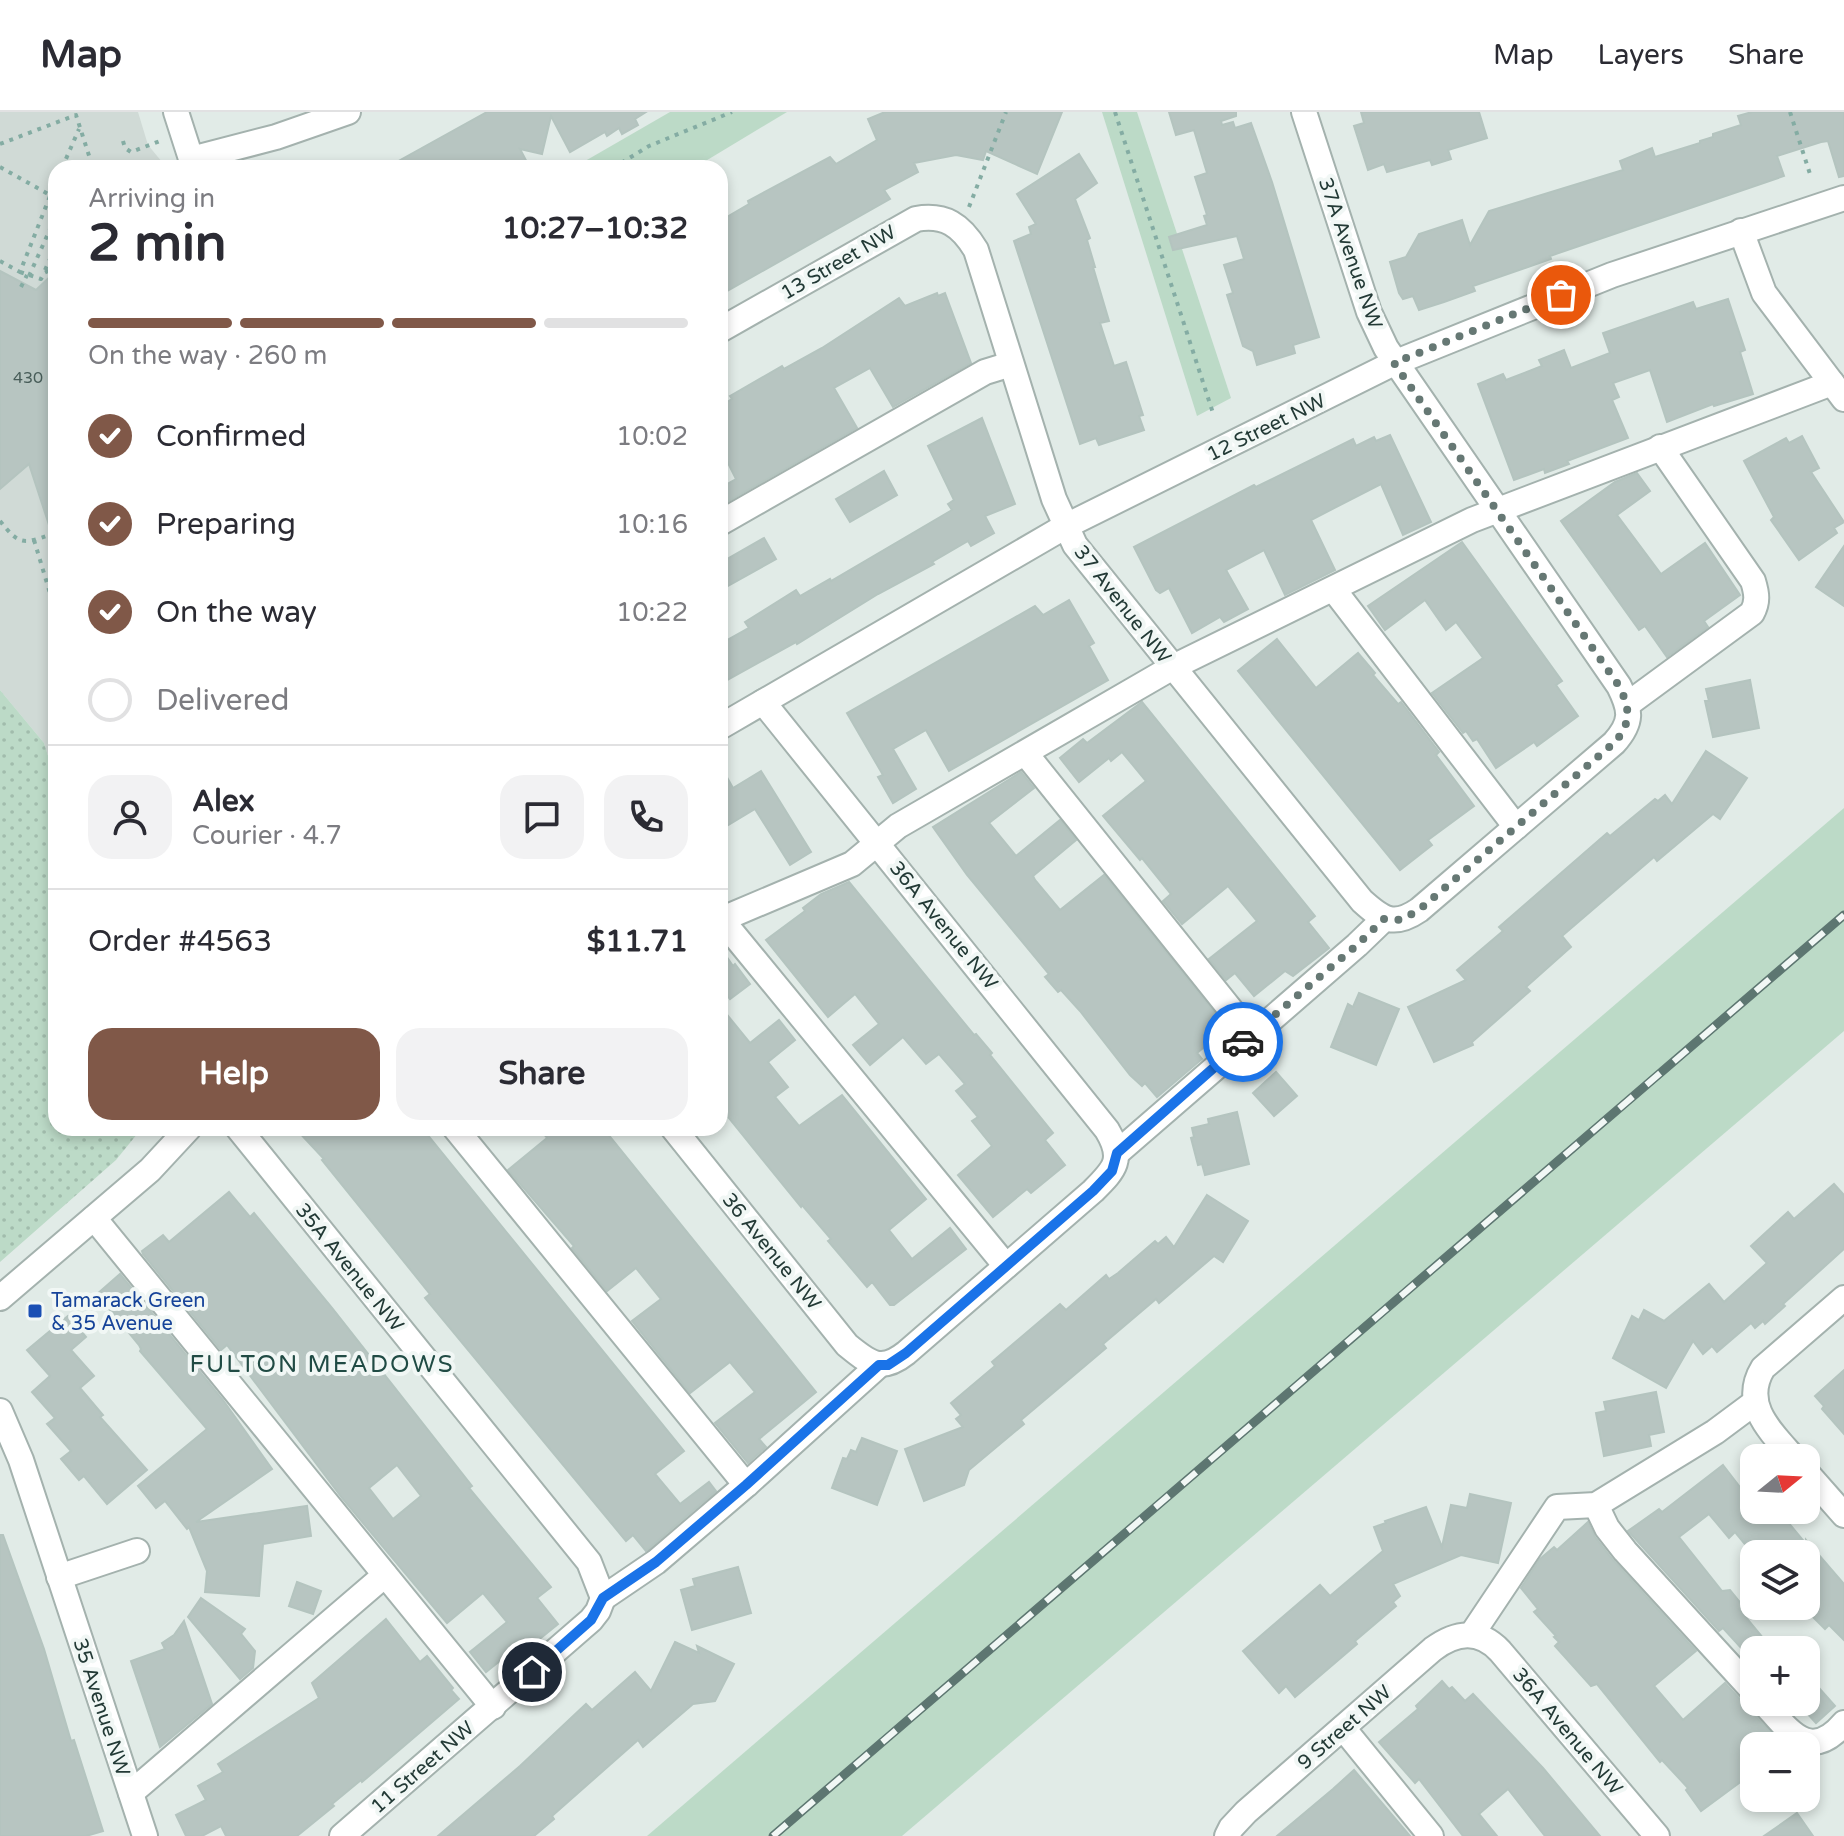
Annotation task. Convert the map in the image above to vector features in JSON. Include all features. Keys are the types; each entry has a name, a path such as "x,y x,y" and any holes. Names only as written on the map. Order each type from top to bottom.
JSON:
{"street":[{"path":"176,112 191,160"},
{"path":"202,160 348,112"},
{"name":"37A Avenue NW","path":"1304,112 1369,312 1394,363 1619,686 1628,704"},
{"name":"12 Street NW","path":"728,722 1066,526 1394,363 1574,290 1844,198"},
{"name":"13 Street NW","path":"728,325 916,219 940,218 961,228"},
{"name":"37 Avenue NW","path":"961,228 976,250 1054,499 1082,555 1362,901 1386,919"},
{"path":"728,917 852,864 898,826 1173,667 1472,520 1660,447 1838,391 1764,293 1741,231"},
{"path":"728,518 985,372 1011,364"},
{"path":"879,1365 897,1360 1006,1266 1107,1177 1116,1163 1117,1153 1386,919 1401,920 1419,910 1614,743 1628,722 1628,704 1752,613 1757,594 1753,581 1660,447"},
{"path":"1334,590 1516,827"},
{"name":"36A Avenue NW","path":"763,702 1107,1130 1117,1153"},
{"path":"1026,754 1251,1035"},
{"path":"728,928 1006,1266"},
{"path":"0,1298 150,1170 182,1136"},
{"name":"35A Avenue NW","path":"244,1136 589,1562 603,1598"},
{"path":"462,1136 746,1485"},
{"name":"36 Avenue NW","path":"679,1136 847,1345 879,1365"},
{"path":"94,1218 493,1707"},
{"path":"1782,1444 1767,1427 1754,1403 1756,1379 1763,1368 1844,1298"},
{"name":"11 Street NW","path":"342,1836 591,1620 603,1598 656,1562 879,1365"},
{"path":"1472,1634 1557,1507 1596,1505 1715,1432 1754,1403"},
{"name":"35 Avenue NW","path":"0,1411 21,1460 145,1836"},
{"path":"1820,1488 1844,1515"},
{"path":"1596,1505 1607,1528 1625,1551 1740,1677"},
{"path":"59,1577 137,1551"},
{"path":"131,1793 385,1575"},
{"name":"36A Avenue NW","path":"1472,1634 1485,1638 1500,1651 1657,1836"},
{"name":"9 Street NW","path":"1227,1836 1246,1812 1445,1640 1472,1634"},
{"path":"1776,1716 1798,1739 1809,1742 1823,1739 1844,1723"},
{"path":"1343,1728 1431,1836"}],"path":[{"path":"626,160 649,146 732,112"},
{"path":"961,228 1006,112"},
{"path":"1115,112 1213,413"},
{"path":"1790,112 1810,174"},
{"path":"0,144 76,115 93,160"},
{"path":"66,160 80,127"},
{"path":"123,141 124,148 131,152 160,141"},
{"path":"0,167 48,194"},
{"path":"20,272 48,200"},
{"path":"21,287 48,233"},
{"path":"0,261 41,279 48,264"},
{"path":"44,273 48,271"},
{"path":"0,521 16,541 48,535"},
{"path":"34,540 48,586"}],"shaded area":[{"path":"0,112 138,112 148,145 160,160 48,160 48,756 44,743 0,690"}],"green space":[{"path":"670,112 787,112 707,160 587,160"},
{"path":"1102,112 1137,112 1231,398 1197,416"},
{"path":"0,690 44,743 48,756 48,1136 136,1136 116,1160 0,1262"},
{"path":"1844,808 1844,1031 902,1836 647,1836"}],"building":[{"path":"487,112 646,112 635,119 638,125 622,134 619,128 607,136 605,132 570,152 551,116 542,154 520,149 526,160 400,160"},
{"path":"885,112 1062,112 1037,174 986,151 983,160 956,155 914,163 918,172 884,190 890,199 728,290 728,216 749,204 748,201 830,157 836,164 877,140 868,119"},
{"path":"1169,112 1236,112 1236,116 1221,121 1222,125 1233,122 1235,128 1251,123 1319,337 1293,345 1295,353 1257,365 1253,351 1243,346 1227,295 1233,293 1224,265 1244,259 1237,236 1173,250 1169,237 1207,225 1204,216 1207,215 1195,177 1207,173 1194,130 1176,135"},
{"path":"1361,112 1479,112 1487,138 1448,150 1451,159 1432,165 1430,160 1387,172 1384,164 1368,170 1354,126 1364,123"},
{"path":"1752,112 1844,112 1844,176 1839,177 1828,141 1821,142 1777,156 1784,176 1550,256 1551,259 1473,286 1475,291 1419,310 1413,296 1403,299 1399,293 1390,262 1406,257 1419,234 1462,220 1470,245 1489,211 1623,170 1620,161 1652,148 1655,157 1700,143 1713,137 1713,134 1741,125 1738,116"},
{"path":"1079,154 1097,183 1075,199 1090,238 1087,240 1093,267 1109,321 1100,323 1114,366 1126,362 1143,415 1139,416 1144,430 1099,445 1096,438 1080,444 1014,241 1031,234 1029,227 1036,224 1017,194"},
{"path":"0,271 36,290 48,279 48,522 29,464 0,489"},
{"path":"937,293 938,296 945,293 971,363 893,407 870,368 834,388 857,428 728,501 728,484 736,479 728,463 730,396 782,366 784,369 822,348 899,298 905,306"},
{"path":"1728,299 1745,350 1740,352 1753,394 1713,404 1667,422 1650,370 1613,383 1619,397 1612,400 1628,438 1567,461 1569,464 1545,473 1544,469 1514,480 1478,384 1503,374 1506,380 1542,366 1539,360 1564,350 1571,368 1610,353 1603,333 1693,302 1696,309"},
{"path":"982,418 1015,504 985,516 994,533 971,546 968,541 797,644 728,680 728,640 749,628 745,622 796,590 800,596 831,581 952,510 948,504 954,500 928,446"},
{"path":"1390,435 1431,522 1403,535 1381,484 1311,520 1335,570 1285,595 1264,550 1226,570 1248,609 1224,622 1220,617 1192,633 1169,588 1160,593 1156,590 1134,547 1254,485 1256,487 1353,439 1356,446 1374,437 1376,441"},
{"path":"1802,436 1819,468 1811,472 1844,522 1834,528 1837,533 1799,560 1771,520 1774,517 1744,461 1786,438 1789,443"},
{"path":"884,471 897,495 850,522 836,499"},
{"path":"1637,473 1650,491 1617,515 1661,574 1705,543 1740,595 1704,621 1708,627 1667,657 1645,626 1639,630 1561,521 1615,482"},
{"path":"764,538 776,559 728,586 728,558"},
{"path":"1462,542 1562,681 1556,685 1578,716 1537,746 1534,742 1496,768 1477,739 1473,741 1466,731 1463,733 1432,693 1483,658 1456,622 1446,630 1425,600 1385,630 1368,606"},
{"path":"1844,546 1844,606 1816,587"},
{"path":"1069,600 1094,643 1089,646 1108,680 949,771 926,730 893,749 916,789 893,803 878,777 883,775 847,713 1035,606 1043,615"},
{"path":"1277,639 1316,688 1358,653 1439,752 1436,755 1474,806 1428,840 1432,845 1400,870 1238,671"},
{"path":"1750,680 1759,728 1713,737 1705,701 1709,701 1706,689"},
{"path":"1142,702 1315,916 1308,922 1329,948 1293,976 1285,971 1254,996 1235,973 1226,980 1209,959 1257,921 1228,886 1182,924 1163,901 1171,894 1103,816 1146,781 1122,752 1111,761 1109,758 1079,782 1060,758 1083,739 1087,743"},
{"path":"1706,751 1747,778 1720,819 1713,814 1657,861 1654,857 1562,936 1571,947 1526,987 1530,991 1472,1042 1473,1045 1434,1062 1408,1007 1466,980 1457,970 1503,931 1499,927 1607,833 1610,836 1655,799 1658,801 1665,795 1672,804"},
{"path":"761,771 811,852 790,865 755,809 728,825 728,779 733,788"},
{"path":"1021,772 1034,788 989,823 1016,856 1060,820 1076,840 1033,876 1035,880 1060,910 1104,875 1227,1028 1197,1053 1202,1059 1157,1097 1145,1083 1142,1086 1130,1075 1080,1011 1045,977 1049,974 967,875 933,827"},
{"path":"849,882 992,1053 990,1055 1053,1133 1045,1140 1065,1165 1031,1193 1027,1189 993,1217 958,1175 992,1146 972,1121 978,1117 956,1091 965,1084 939,1054 926,1064 903,1037 870,1065 853,1045 879,1024 855,994 828,1017 766,940 805,911 803,908 821,894"},
{"path":"728,959 750,984 730,999 728,996"},
{"path":"1359,993 1399,1009 1376,1065 1331,1047 1348,1004 1353,1007"},
{"path":"728,1016 750,1043 779,1020 795,1040 768,1062 788,1087 775,1097 799,1126 842,1095 926,1199 889,1230 912,1259 950,1228 966,1249 890,1305 872,1282 867,1287 828,1241 831,1239 728,1117"},
{"path":"1276,1072 1297,1096 1274,1116 1253,1093"},
{"path":"1237,1112 1249,1164 1205,1175 1202,1164 1198,1165 1191,1138 1194,1137 1192,1128 1209,1124 1208,1119"},
{"path":"302,1136 428,1136 684,1451 655,1474 680,1504 709,1482 716,1491 646,1551 633,1535 626,1541 425,1298 430,1294"},
{"path":"545,1136 609,1136 816,1392 759,1439 766,1447 748,1463 715,1423 755,1392 730,1362 690,1393 632,1321 661,1299 636,1268 607,1291 572,1248 574,1246 508,1170 547,1138"},
{"path":"1834,1184 1844,1195 1844,1249 1765,1324 1763,1321 1755,1328 1751,1323 1717,1352 1712,1346 1703,1354 1693,1341 1666,1388 1613,1358 1632,1316 1639,1320 1644,1310 1664,1321 1709,1284 1724,1302 1767,1263 1751,1246 1788,1212 1794,1219"},
{"path":"229,1192 250,1217 254,1213 472,1486 469,1488 551,1587 537,1598 558,1624 516,1658 511,1652 486,1672 470,1652 507,1622 483,1593 447,1623 342,1498 227,1345 221,1350 143,1254 142,1251 163,1235 169,1242","holes":["397,1465 421,1496 393,1519 369,1488"]},
{"path":"1207,1195 1248,1221 1223,1262 1214,1256 1159,1303 1156,1299 1103,1344 1106,1348 1021,1420 1024,1424 969,1470 964,1485 924,1501 905,1449 963,1427 956,1419 961,1415 951,1403 995,1366 992,1362 1060,1304 1066,1310 1106,1275 1109,1279 1118,1273 1155,1241 1158,1244 1166,1237 1174,1247"},
{"path":"120,1274 223,1400 272,1469 196,1522 307,1506 311,1536 263,1544 259,1596 205,1592 207,1571 189,1527 187,1529 165,1501 156,1508 138,1486 207,1429 140,1351 139,1345 97,1294"},
{"path":"68,1316 86,1337 71,1350 94,1376 80,1388 103,1415 100,1417 147,1470 107,1504 84,1476 79,1480 61,1459 71,1451 47,1424 55,1418 32,1392 50,1376 27,1350"},
{"path":"1844,1370 1844,1434 1815,1396"},
{"path":"1656,1392 1664,1432 1649,1435 1651,1446 1604,1456 1596,1413 1606,1411 1604,1402"},
{"path":"862,1438 897,1451 877,1505 832,1488 843,1458 847,1459 851,1450 856,1452"},
{"path":"1723,1465 1740,1487 1740,1524 1790,1524 1803,1540 1742,1540 1735,1532 1729,1538 1709,1514 1679,1537 1722,1591 1730,1590 1740,1602 1740,1620 1748,1620 1761,1636 1740,1636 1740,1647 1723,1628 1719,1631 1628,1531 1659,1509 1662,1512"},
{"path":"1470,1494 1511,1503 1498,1563 1461,1555 1393,1584 1400,1596 1393,1602 1396,1606 1295,1697 1286,1686 1279,1693 1243,1651 1320,1585 1330,1596 1383,1551 1374,1527 1385,1521 1426,1507 1442,1547 1451,1505 1467,1508"},
{"path":"1588,1522 1613,1560 1696,1651 1654,1686 1683,1720 1725,1683 1740,1699 1740,1716 1755,1716 1770,1732 1740,1732 1740,1782 1701,1811 1686,1790 1688,1788 1662,1760 1660,1762 1597,1684 1591,1686 1555,1646 1559,1642 1556,1636 1534,1612 1538,1609 1521,1588 1540,1559 1554,1547 1557,1550"},
{"path":"0,1535 3,1535 44,1649 71,1741 74,1740 103,1831 86,1836 0,1836"},
{"path":"1820,1556 1844,1584 1844,1640 1829,1625 1825,1629 1816,1620 1820,1620"},
{"path":"738,1567 751,1613 692,1630 681,1590 695,1586 693,1579"},
{"path":"297,1582 321,1591 313,1614 289,1606"},
{"path":"201,1598 245,1629 241,1634 255,1651 253,1668 240,1679 188,1617"},
{"path":"386,1619 420,1662 427,1656 459,1699 297,1836 226,1836 221,1826 202,1836 186,1836 176,1815 206,1800 198,1786 223,1772 218,1764 319,1698 312,1683"},
{"path":"184,1621 212,1704 160,1747 131,1661 165,1649 162,1643 174,1635"},
{"path":"675,1642 699,1653 697,1646 734,1664 715,1701 693,1704 643,1747 638,1740 552,1816 554,1819 534,1836 438,1836 586,1704 592,1710 635,1672 651,1691"},
{"path":"1442,1681 1465,1701 1473,1694 1543,1768 1600,1836 1545,1836 1508,1789 1479,1814 1497,1836 1463,1836 1419,1779 1415,1783 1379,1742 1418,1709 1416,1706"},
{"path":"1820,1689 1835,1706 1816,1723 1810,1716 1820,1716"},
{"path":"1354,1770 1410,1836 1277,1836 1333,1789"},
{"path":"1797,1813 1813,1836 1764,1836"}],"railway":[{"path":"773,1836 1844,915"}],"way so far":[{"path":"1243,1042 1384,919 1401,920 1419,910 1624,732 1629,715 1628,704 1619,686 1394,363 1561,295"}],"place":[{"name":"Tamarack Green & 35 Avenue","path":"35,1311"}],"district":[{"name":"FULTON MEADOWS","path":"322,1364"}],"route":[{"path":"532,1672 591,1620 603,1598 656,1562 879,1365 888,1365 906,1353 1093,1191 1112,1171 1117,1153 1243,1042"}]}
